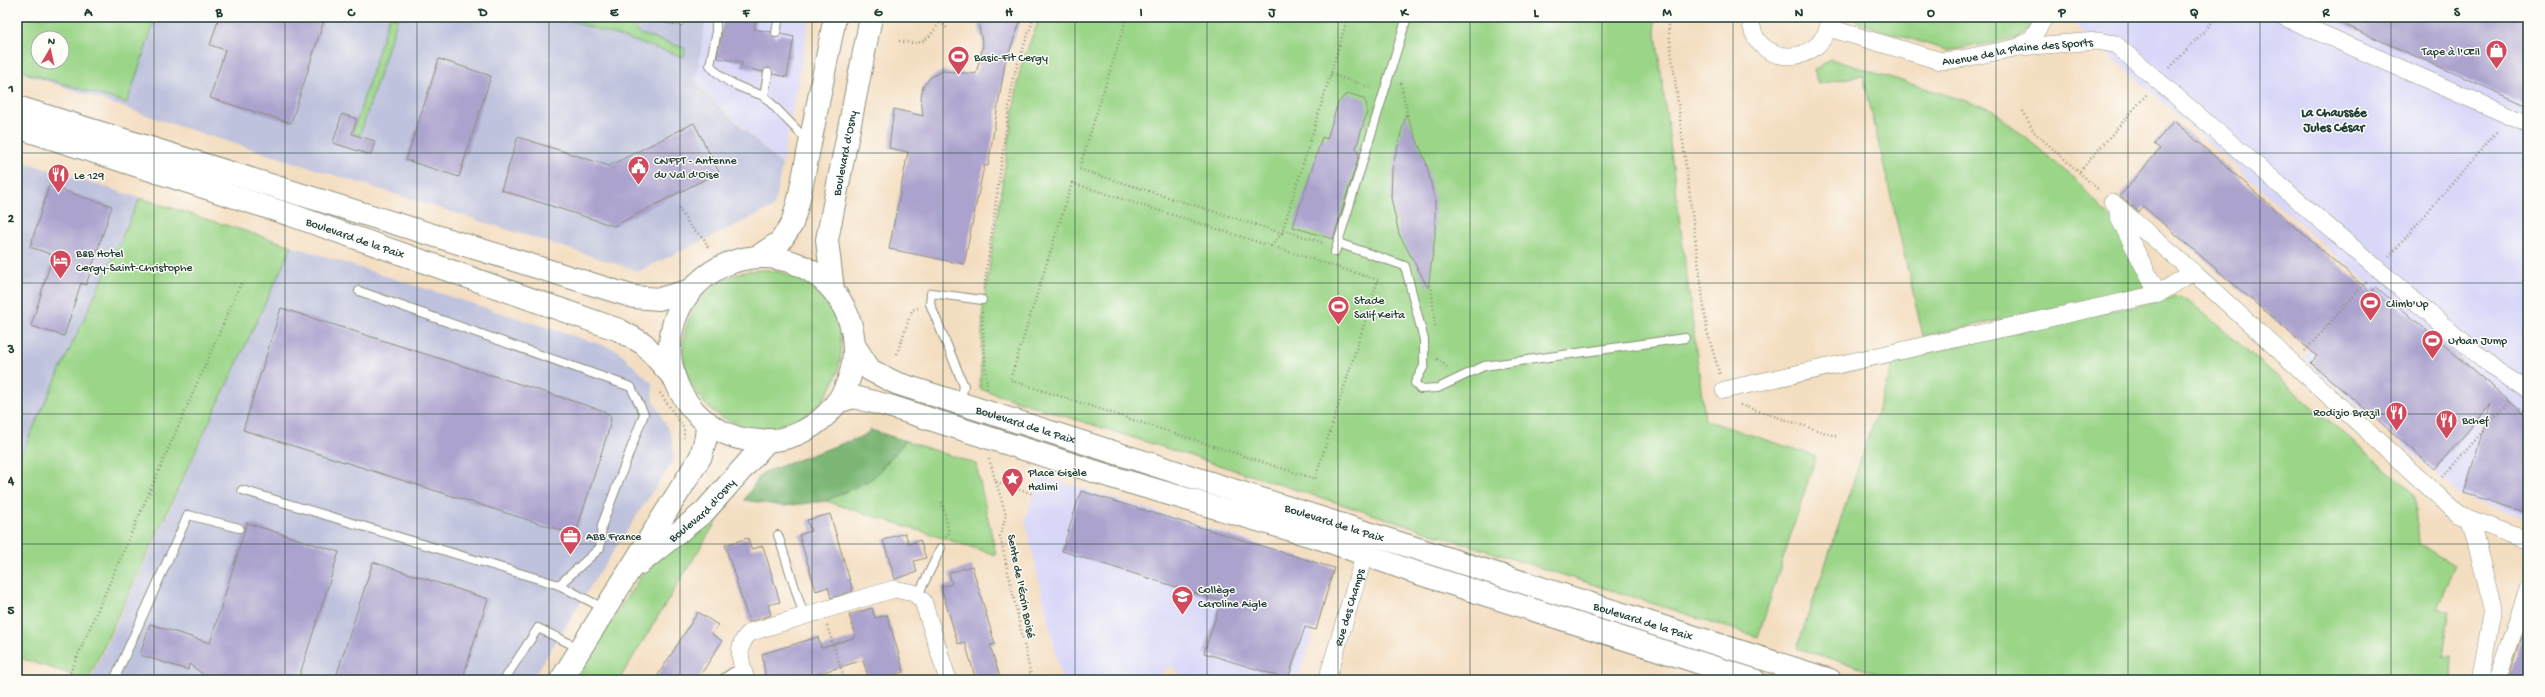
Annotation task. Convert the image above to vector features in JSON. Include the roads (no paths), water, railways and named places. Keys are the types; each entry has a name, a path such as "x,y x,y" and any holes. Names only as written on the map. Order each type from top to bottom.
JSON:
{"main road":[{"path":"757,257 781,259 804,267 833,290 846,312 854,345 851,372 837,402 812,426 791,436 768,440 736,437 707,422 666,384 672,330 678,312 691,290 704,278 723,266 757,257 780,242 792,224 799,199 835,17"},
{"name":"Boulevard d'Osny","path":"833,290 828,263 828,234 871,17"},
{"name":"Boulevard de la Paix","path":"17,107 634,297 659,299 691,290"},
{"name":"Boulevard de la Paix","path":"17,127 278,211 619,330 644,344 666,384"},
{"name":"Boulevard de la Paix","path":"854,345 865,365 877,375 1371,534 1784,673 1830,680"},
{"name":"Boulevard de la Paix","path":"837,402 854,397 889,406 1115,478 1322,539 1364,555 1754,680"},
{"name":"Boulevard d'Osny","path":"561,680 701,456 706,437 707,422"},
{"name":"Boulevard d'Osny","path":"628,573 704,512 768,440"}],"street":[{"name":"Avenue de la Plaine des Sports","path":"1751,17 1753,32 1760,43 1770,52 1783,56 1805,54 1813,50 1825,36 1829,22 1941,61 1961,59 2019,47 2091,42 2115,44 2159,80 2496,370 2525,389"},
{"path":"2019,47 2032,38 2045,17"},
{"path":"2284,17 2528,124"},
{"path":"2158,294 2118,216 2115,205 2193,272 2458,514 2528,541"},
{"path":"1724,390 2158,294 2193,272"},
{"path":"2470,519 2493,608 2480,680"},
{"name":"Rue des Champs","path":"1327,680 1371,534"},
{"path":"744,674 740,652 742,643 748,635 758,630 894,589 909,591 918,595 923,601 948,680"},
{"path":"2497,680 2524,616 2528,589"},
{"path":"2493,608 2524,616"}],"lane":[{"path":"659,17 680,21 680,17"},
{"path":"716,17 716,36 710,65 717,74 736,87 764,96 801,134 810,138"},
{"path":"776,33 779,17"},
{"path":"1407,17 1337,247 1405,266 1424,340 1424,366 1415,383 1420,389 1438,388 1458,376 1484,366 1685,338"},
{"path":"764,96 768,73"},
{"path":"359,292 631,387 644,414 602,525 600,548 559,585"},
{"path":"960,402 964,386 930,304 931,293 982,300"},
{"path":"242,490 559,585 605,609"},
{"path":"114,680 188,515 239,528"},
{"path":"778,535 804,616"},
{"path":"918,595 941,548"},
{"path":"504,680 538,628 580,649"},
{"path":"721,680 733,672 744,674"}],"place":[{"name":"Tape à l'Œil","path":"2496,70"},
{"name":"Basic-Fit Cergy","path":"959,76"},
{"name":"CNFPT - Antenne du Val d'Oise","path":"638,186"},
{"name":"Le 129","path":"59,194"},
{"name":"B&B Hotel Cergy-Saint-Christophe","path":"61,280"},
{"name":"Climb'Up","path":"2371,322"},
{"name":"Stade Salif Keita","path":"1338,326"},
{"name":"Urban Jump","path":"2433,360"},
{"name":"Rodizio Brazil","path":"2396,432"},
{"name":"Bchef","path":"2446,440"},
{"name":"Place Gisèle Halimi","path":"1012,498"},
{"name":"ABB France","path":"571,556"},
{"name":"Collège Caroline Aigle","path":"1183,616"}],"district":[{"name":"La Chaussée Jules César","path":"2334,118"}]}
